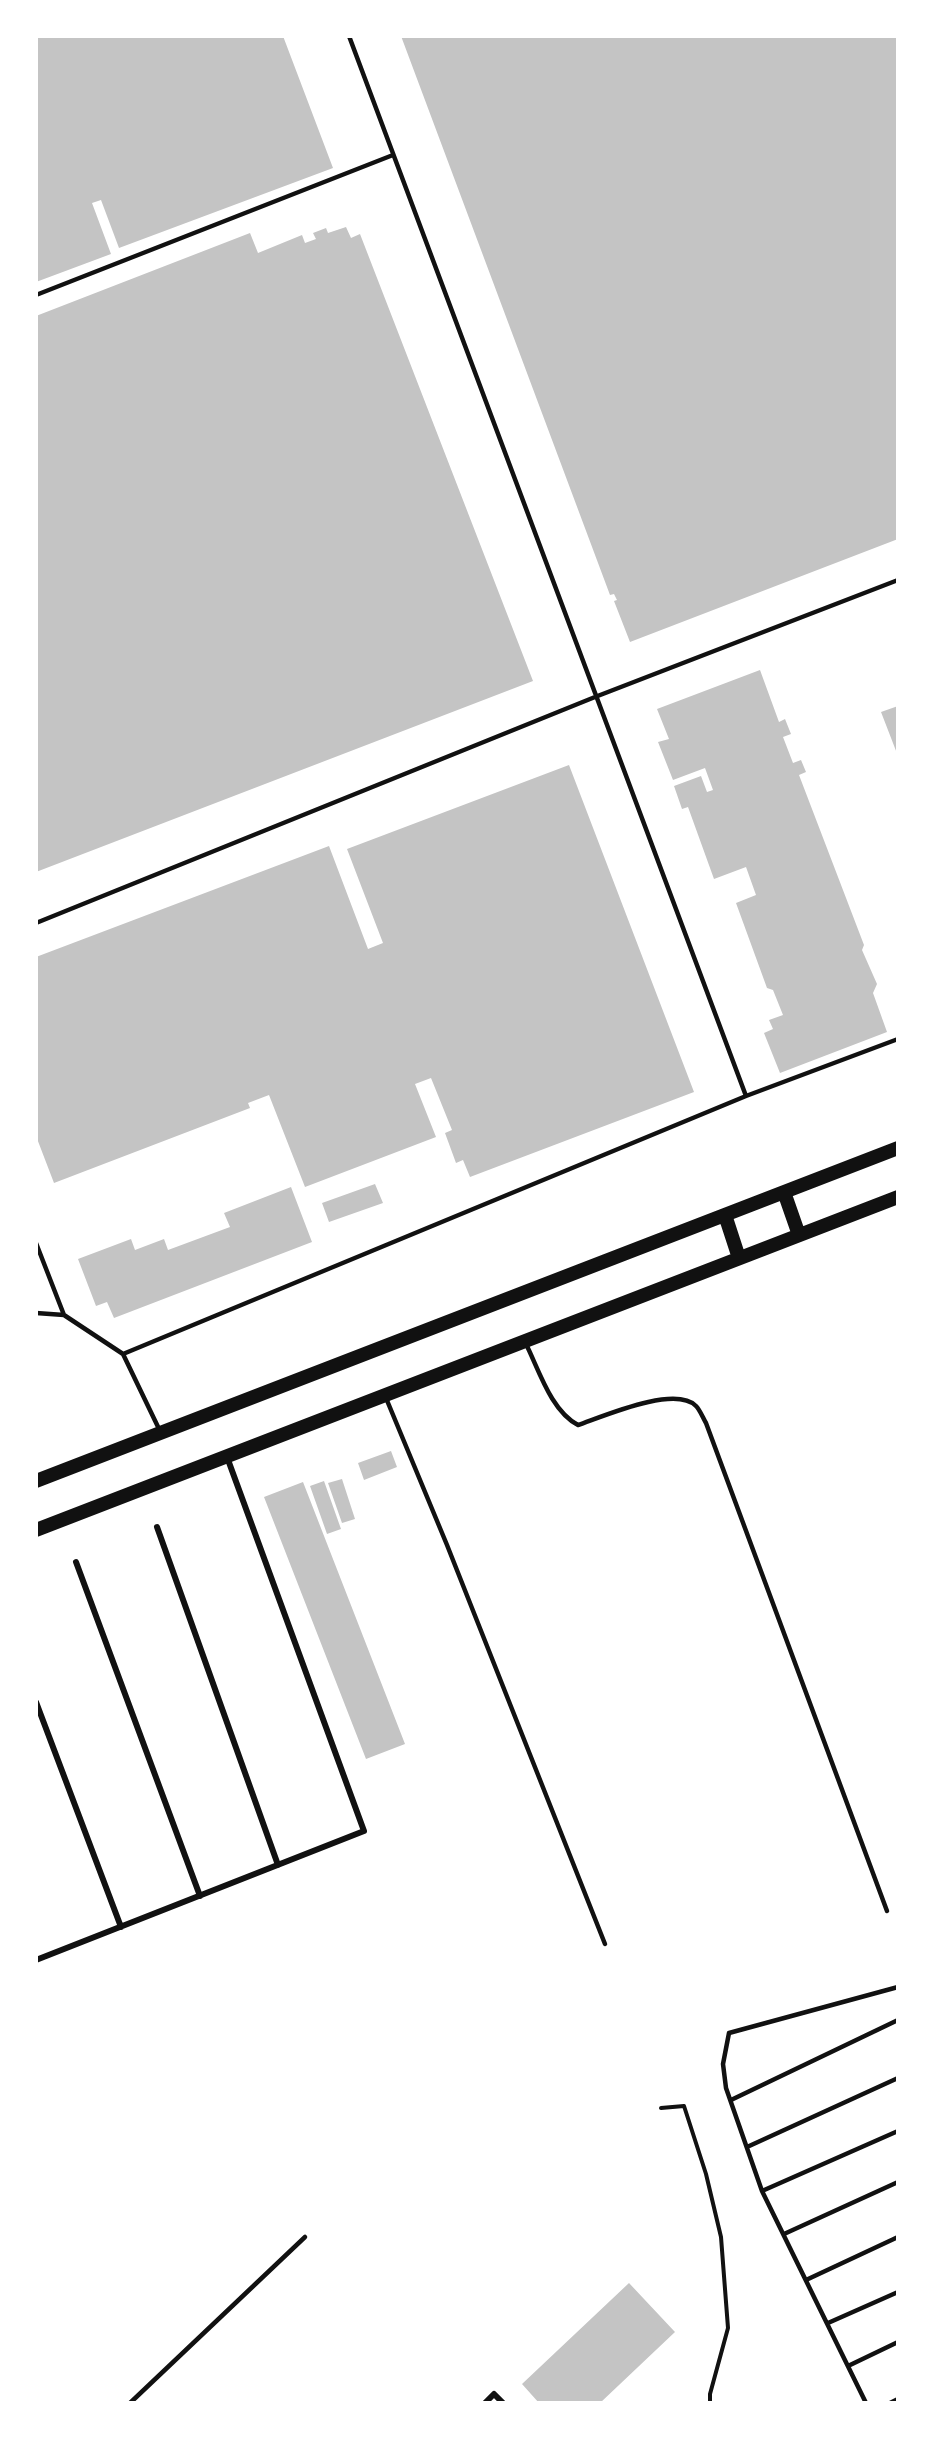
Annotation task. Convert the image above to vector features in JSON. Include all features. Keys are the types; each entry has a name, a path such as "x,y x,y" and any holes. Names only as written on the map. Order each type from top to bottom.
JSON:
{"main road":[{"path":"36,1482 898,1148"},
{"path":"784,1192 799,1235"},
{"path":"36,1530 898,1197"},
{"path":"725,1215 739,1258"}],"street":[{"path":"37,1958 364,1831 227,1456"},
{"path":"157,1527 278,1865"},
{"path":"76,1562 200,1896"},
{"path":"36,1702 121,1926"},
{"path":"485,2403 494,2394 503,2403"}],"lane":[{"path":"349,36 594,697 746,1096"},
{"path":"36,295 393,155"},
{"path":"36,923 594,697 898,580"},
{"path":"123,1354 746,1096 898,1039"},
{"path":"36,1243 64,1315"},
{"path":"36,1313 64,1315 123,1354 161,1433"},
{"path":"524,1341 552,1396 567,1419 578,1425 654,1400 680,1398 696,1406 710,1434 887,1911"},
{"path":"385,1395 605,1944"},
{"path":"866,2403 762,2191 726,2088 723,2064 729,2033 898,1987"},
{"path":"731,2100 898,2020"},
{"path":"747,2147 898,2078"},
{"path":"762,2191 898,2131"},
{"path":"784,2234 898,2182"},
{"path":"129,2403 305,2237"},
{"path":"806,2280 898,2237"},
{"path":"828,2323 898,2292"},
{"path":"848,2366 898,2342"},
{"path":"890,2403 898,2399"}],"path":[{"path":"662,2108 684,2106 706,2174 722,2237 728,2328 710,2394 710,2403"}],"building":[{"path":"36,36 283,36 333,168 119,248 101,200 92,203 111,254 36,282"},
{"path":"401,36 898,36 898,539 630,642 614,601 617,600 614,594 610,595"},
{"path":"346,227 351,238 360,234 533,681 36,872 36,316 250,233 258,253 302,235 305,243 316,239 313,233 326,228 328,233"},
{"path":"760,670 779,722 785,719 791,734 783,737 793,763 801,760 806,772 799,775 864,945 862,950 877,984 873,993 887,1032 780,1073 764,1033 773,1029 769,1020 783,1015 773,990 767,988 736,903 756,895 746,867 714,879 688,807 682,809 674,786 701,776 707,792 713,790 705,768 673,780 658,742 669,739 657,709"},
{"path":"898,706 898,756 881,712"},
{"path":"569,765 694,1092 470,1177 463,1160 456,1163 445,1133 452,1130 431,1078 415,1084 436,1137 305,1187 269,1095 248,1103 250,1108 54,1183 36,1136 36,957 329,846 368,949 383,943 347,849"},
{"path":"375,1184 383,1203 329,1222 322,1203"},
{"path":"291,1187 312,1242 114,1318 107,1302 96,1306 78,1259 131,1239 135,1250 164,1239 168,1250 230,1227 224,1213"},
{"path":"391,1451 397,1467 364,1480 358,1463"},
{"path":"342,1479 355,1519 342,1523 328,1483"},
{"path":"324,1481 341,1529 327,1534 310,1486"},
{"path":"303,1482 405,1744 366,1759 264,1497"},
{"path":"629,2283 675,2332 600,2403 539,2403 522,2384"}]}
